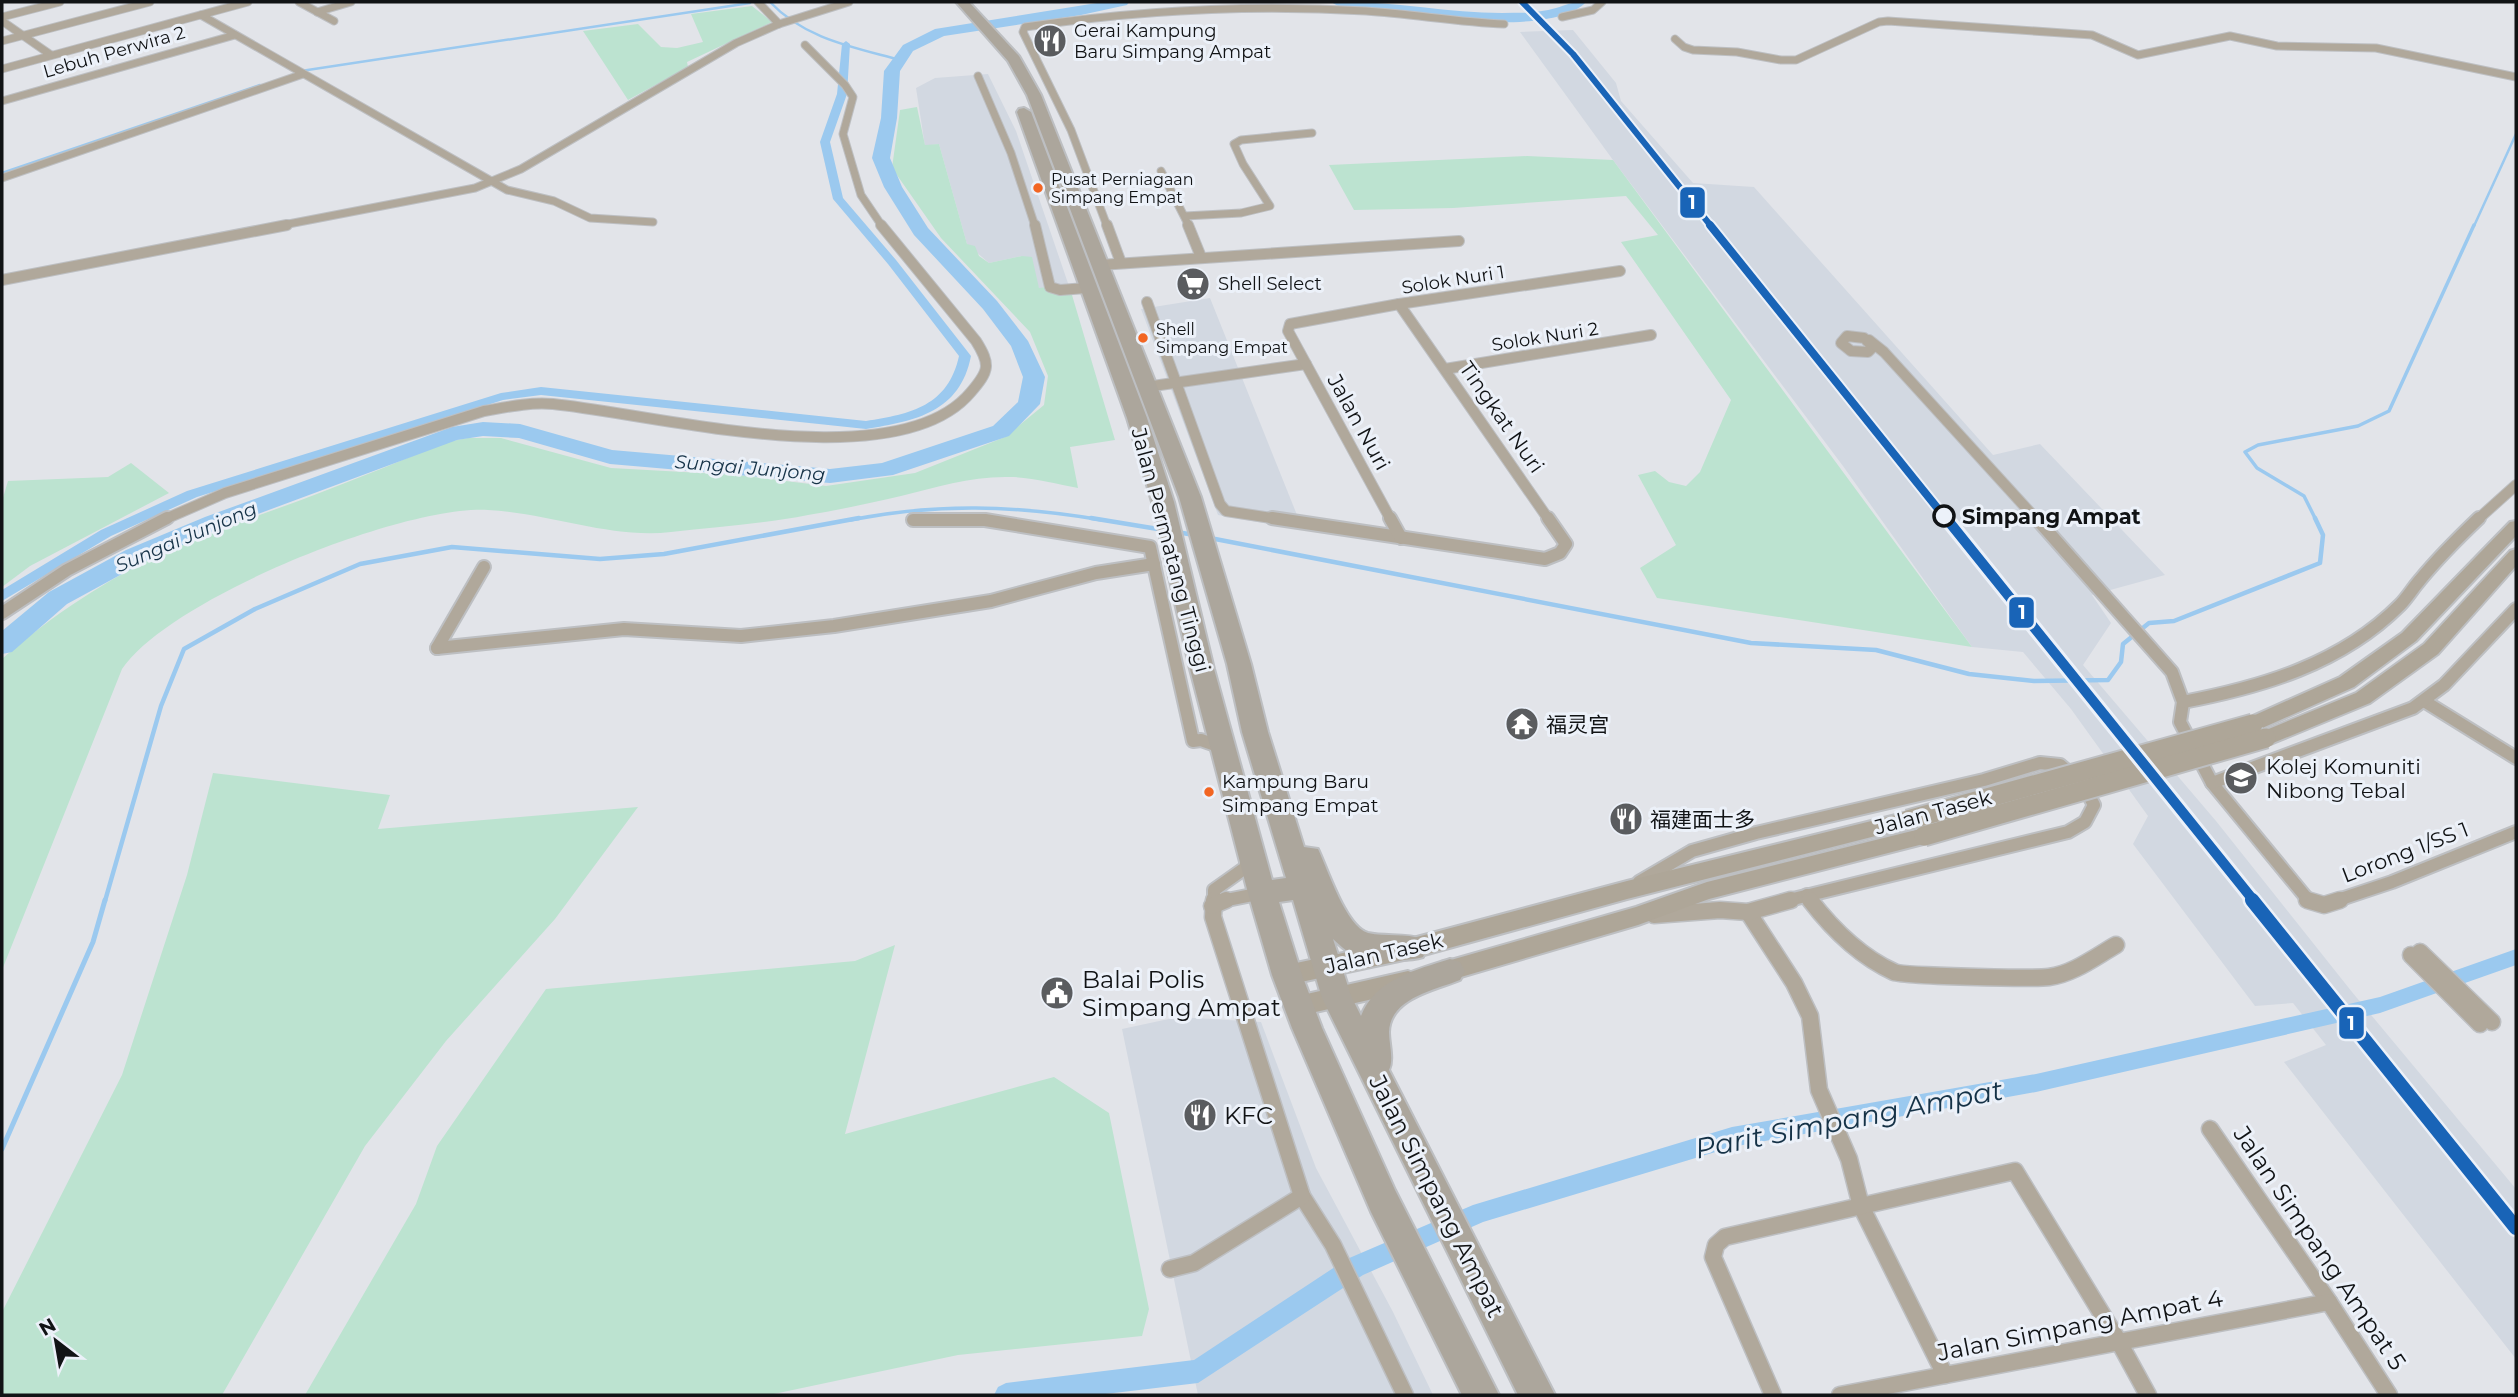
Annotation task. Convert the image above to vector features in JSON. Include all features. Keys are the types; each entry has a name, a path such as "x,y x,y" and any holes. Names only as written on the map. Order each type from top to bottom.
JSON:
{"highway":[{"name":"Jalan Permatang Tinggi","path":"958,10 975,16 1007,63 1025,78 1034,95 1190,497 1239,664 1255,732 1337,998"},
{"name":"Jalan Permatang Tinggi","path":"958,10 988,38"},
{"name":"Jalan Permatang Tinggi","path":"1017,98 1136,418 1163,502 1212,705 1213,744 1250,846 1298,1006"},
{"path":"1276,797 1301,839 1340,928 1359,944 1413,948"},
{"path":"1262,893 1304,887"},
{"path":"1377,1075 1375,1028 1378,1010 1389,997 1450,971"},
{"name":"Jalan Simpang Ampat","path":"1337,998 1537,1395"},
{"name":"Jalan Simpang Ampat","path":"1298,1006 1383,1201 1481,1395"}],"main road":[{"name":"Jalan Tasek","path":"1287,975 1413,948 1627,890 2260,731 2347,682 2409,637 2516,526"},
{"name":"Jalan Tasek","path":"1298,1006 1450,971 1638,916 1707,891 1924,836 2362,698 2431,649 2516,555"}],"street":[{"path":"2,19 60,2"},
{"path":"2,41 150,2"},
{"path":"2,69 248,2"},
{"path":"299,2 334,21"},
{"path":"317,12 352,2"},
{"path":"758,2 786,22"},
{"path":"2,280 396,204 492,182 521,169 736,43 786,22 849,2"},
{"path":"1562,17 1593,10 1602,2"},
{"path":"1121,263 1079,150 1023,32 1025,27 1111,15 1249,6 1368,11 1462,23 1504,24"},
{"path":"201,15 507,190 554,201 590,218 653,222"},
{"path":"2,19 51,55"},
{"path":"1675,39 1691,50 1723,53 1735,51 1784,62 1796,60 1879,22 1888,21 2092,35 2138,55 2230,36 2277,46 2376,48 2516,77"},
{"name":"Lebuh Perwira 2","path":"2,101 235,34"},
{"path":"2,613 67,570 180,511 237,489 484,411 550,403 647,419 831,438 886,435 910,429 936,419 962,402 980,383 988,366 986,357 869,209 861,195 843,134 853,97 834,73 805,46"},
{"path":"1007,63 1036,56"},
{"path":"2,178 302,73"},
{"path":"1025,78 1045,74"},
{"path":"978,76 1019,177 1042,248 1050,287 1060,290 1086,288"},
{"path":"1185,216 1241,214 1270,206 1243,164 1234,144 1241,140 1312,133"},
{"path":"1161,171 1185,216 1201,257"},
{"path":"1100,265 1459,242"},
{"name":"Solok Nuri 1","path":"1290,324 1399,304 1620,271"},
{"path":"1147,302 1220,504 1226,512 1401,538"},
{"name":"Tingkat Nuri","path":"1399,304 1566,544 1560,553 1545,559 1401,538"},
{"name":"Jalan Nuri","path":"1290,324 1288,331 1401,538"},
{"name":"Solok Nuri 2","path":"1445,369 1651,335"},
{"path":"1891,361 1846,349 1841,340 1853,336 1869,340 1884,352 2097,585 2172,673 2183,702 2180,722 2212,783 2400,713 2424,701 2444,685 2516,609"},
{"path":"1863,352 1873,347 1869,340"},
{"path":"1146,387 1306,364"},
{"path":"2183,702 2234,694 2294,675 2354,641 2399,607 2418,582 2482,513 2516,485"},
{"path":"913,520 985,520 1150,547 1193,741 1213,744"},
{"path":"484,567 438,648 624,629 741,636 834,626 966,606 1096,573 1154,564"},
{"path":"2424,701 2516,758"},
{"path":"1627,890 1692,851 1756,833 1984,780 2039,763 2060,765 2083,784 2094,805 2092,816 2084,824 2068,832 1807,895 1748,912 1690,911 1638,916"},
{"name":"Lorong 1/SS 1","path":"2212,783 2308,901 2324,905 2392,883 2516,832"},
{"path":"1250,846 1245,868 1214,890 1213,916 1302,1196 1333,1245 1405,1395"},
{"path":"1212,906 1229,898 1262,893"},
{"path":"1807,895 1835,932 1868,957 1898,974 2049,977 2076,968 2116,945"},
{"path":"1748,912 1794,982 1810,1016 1819,1090 1849,1159 1861,1206 1945,1375"},
{"path":"2416,953 2486,1023"},
{"name":"Jalan Simpang Ampat 5","path":"2210,1129 2329,1302 2389,1395"},
{"path":"1773,1395 1713,1257 1716,1245 1725,1237 2015,1171 2119,1342 2148,1395"},
{"path":"1170,1269 1194,1263 1302,1196"},
{"name":"Jalan Simpang Ampat 4","path":"1840,1395 2329,1302"}],"shaded area":[{"path":"1573,30 1616,83 1621,101 1693,183 1754,187 1993,455 2040,444 2165,575 2092,595 2111,623 2083,665 2216,821 2352,992 2516,1189 2516,1359 2284,1062 2326,1045 2293,1003 2255,1006 2133,844 2148,816 2071,709 2023,652 1972,647 1843,466 1520,32"},
{"path":"988,74 1016,131 1072,295 1039,288 1022,256 989,263 967,244 939,144 925,146 916,88 935,78"},
{"path":"1210,298 1303,530 1218,515 1141,309"},
{"path":"1178,1017 1261,1022 1316,1168 1393,1312 1433,1395 1198,1395 1122,1029"}],"green space":[{"path":"752,6 772,22 687,62 688,67 628,100 583,31 638,24 661,47 677,48 703,42 691,14"},
{"path":"917,107 925,145 939,144 967,244 975,246 979,256 989,263 1022,256 1032,257 1039,288 1048,287 1048,290 1072,295 1115,440 1070,447 1078,488 1027,478 982,478 791,518 648,533 603,529 511,512 450,512 347,539 291,561 236,586 187,614 148,642 122,669 2,970 2,659 60,613 123,574 167,551 225,527 338,486 446,442 468,438 501,438 611,468 738,475 826,486 915,473 1005,437 1044,405 1048,376 1030,332 941,238 892,168 900,110"},
{"path":"1527,156 1613,160 1972,647 1657,598 1640,568 1676,545 1638,475 1655,471 1669,482 1686,486 1700,472 1731,400 1621,242 1658,235 1626,196 1453,208 1354,210 1329,165"},
{"path":"131,463 169,493 30,566 2,587 2,501 8,481 108,477"},
{"path":"213,773 390,795 378,829 638,807 555,919 446,1041 365,1146 222,1395 2,1395 2,1312 122,1075 187,875"},
{"path":"895,945 845,1134 1054,1077 1109,1113 1149,1309 1142,1336 958,1355 769,1395 305,1395 416,1204 437,1146 546,989 855,961"}],"waterway":[{"path":"770,2 798,25 814,33 847,46 900,60"},
{"name":"Sungai Junjong","path":"2,645 58,598 135,556 214,522 452,434 483,429 520,431 610,457 830,476 885,470 1001,431 1029,404 1034,377 1021,345 990,305 921,231 893,187 881,158 889,118 892,71 908,48 940,32 1081,11 1122,2"},
{"name":"Sungai Junjong","path":"1338,2 1426,13 1501,17 1534,16 1561,11 1579,2"},
{"path":"301,71 750,3"},
{"path":"2,596 106,533 192,494 501,397 541,391 866,425 915,414 943,399 954,387 965,356 892,262 838,199 825,142 842,94 846,44"},
{"path":"2,173 260,85"},
{"path":"2474,226 2516,134"},
{"path":"2315,518 2304,496 2257,468 2245,452 2258,445 2358,426 2389,411 2474,225"},
{"path":"850,520 914,511 976,508 1038,511 1102,520"},
{"path":"105,901 161,706 184,649 255,609 360,564 452,547 600,559 664,554 859,518"},
{"path":"1091,518 1164,530"},
{"path":"1210,538 1751,643 1876,650 1969,674 2034,681 2108,680 2121,662 2123,644 2149,623 2174,621 2320,563 2323,535 2315,518"},
{"path":"1176,532 1195,535"},
{"path":"2,1149 93,942 105,900"},
{"name":"Parit Simpang Ampat","path":"1006,1395 1198,1371 1355,1267 1481,1212 1732,1137 2036,1083 2380,1005 2516,957"}],"rail line":[{"name":"1","path":"1522,2 1573,54 2516,1228"}],"place":[{"name":"Gerai Kampung Baru Simpang Ampat","path":"1050,41"},
{"name":"Pusat Perniagaan Simpang Empat","path":"1038,188"},
{"name":"Shell Select","path":"1193,284"},
{"name":"Shell Simpang Empat","path":"1143,338"},
{"name":"Simpang Ampat","path":"1944,516"},
{"name":"福灵宫","path":"1522,724"},
{"name":"Kolej Komuniti Nibong Tebal","path":"2241,778"},
{"name":"Kampung Baru Simpang Empat","path":"1209,792"},
{"name":"福建面士多","path":"1626,819"},
{"name":"Balai Polis Simpang Ampat","path":"1057,993"},
{"name":"KFC","path":"1200,1115"}]}
